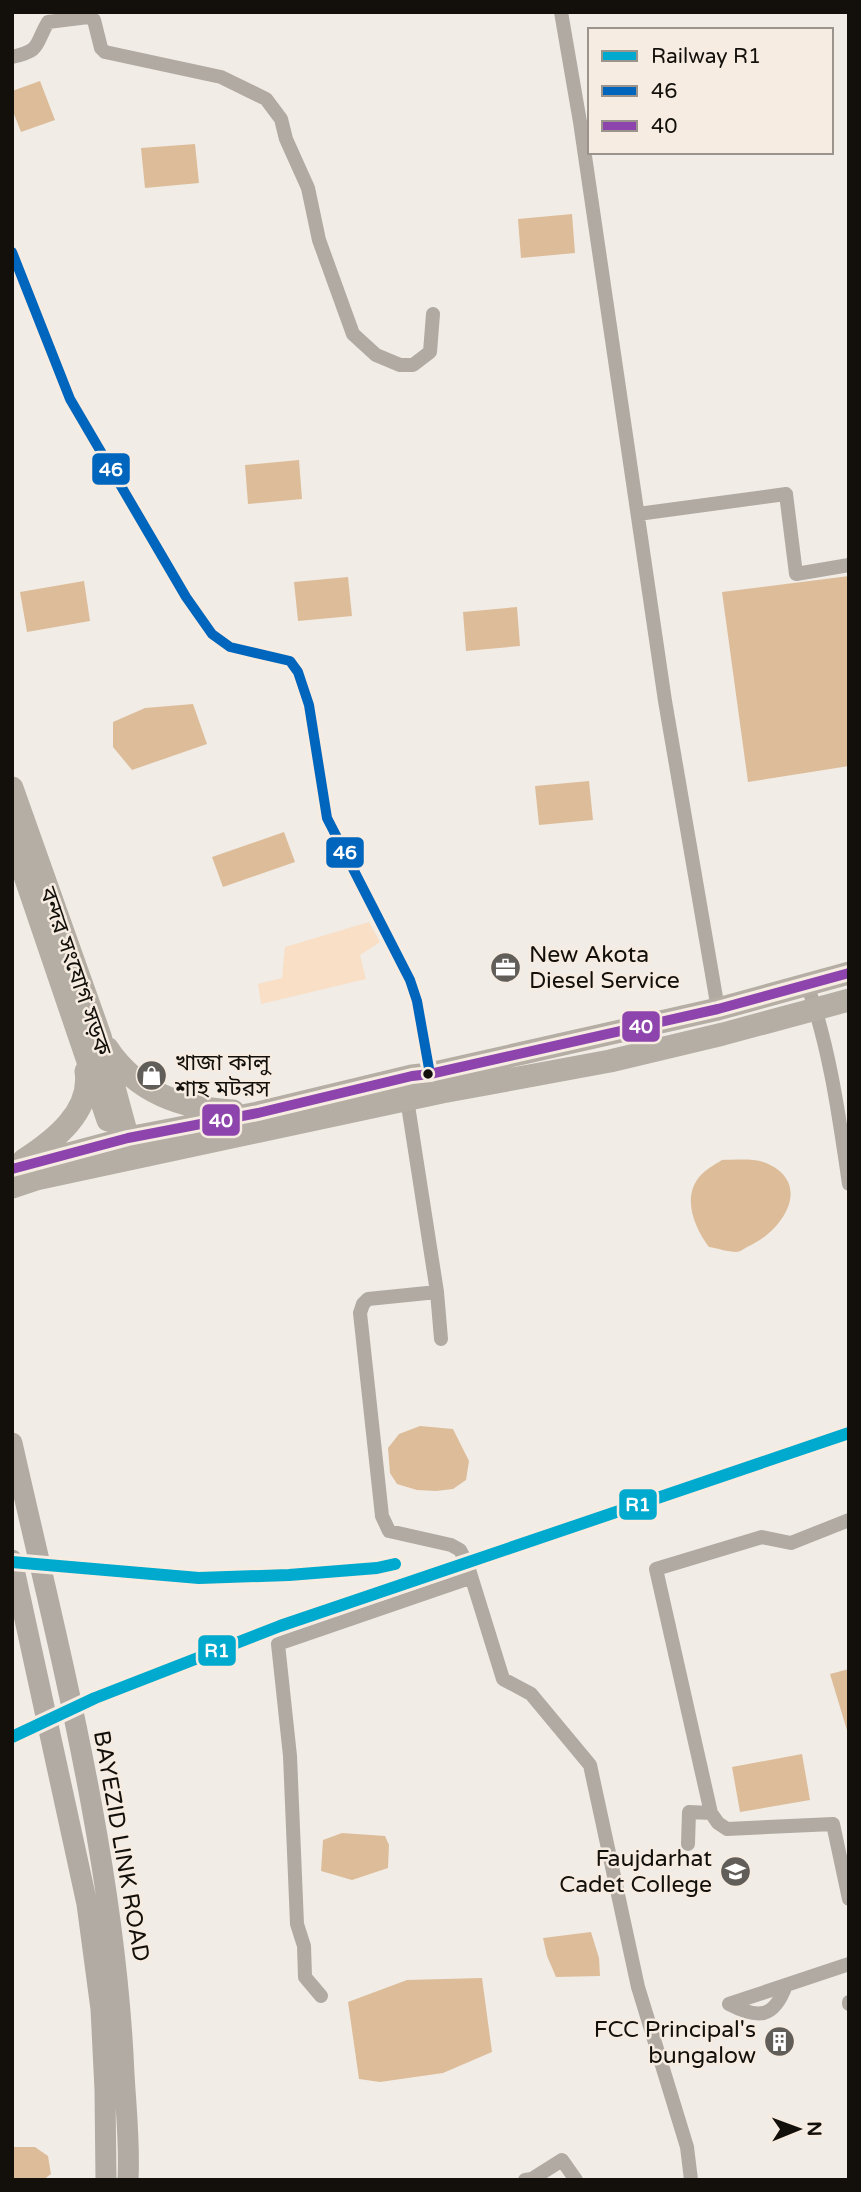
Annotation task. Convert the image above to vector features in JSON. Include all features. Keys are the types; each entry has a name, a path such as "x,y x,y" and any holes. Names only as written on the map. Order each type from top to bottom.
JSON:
{"highway":[{"name":"বন্দর সংযোগ সড়ক","path":"12,788 124,1149"},
{"name":"বন্দর সংযোগ সড়ক","path":"12,838 91,1040"},
{"path":"12,1187 124,1149 258,1113 412,1076 718,1009 849,973"},
{"path":"12,1168 610,1061 849,1000"},
{"path":"91,1040 121,1068 155,1093 184,1104 215,1110 258,1113"},
{"path":"12,1168 48,1144 71,1121 86,1097 91,1040"}],"main road":[{"name":"BAYEZID LINK ROAD","path":"12,1443 61,1657 107,1903 111,2008 128,2180"},
{"name":"BAYEZID LINK ROAD","path":"12,1560 111,2008 105,2091 106,2180"}],"street":[{"path":"561,12 580,122 665,702 718,1009"},
{"path":"12,57 31,53 48,22 88,17 94,20 101,48 105,51 222,77 265,99 281,119 286,139 308,188 319,240 353,334 376,355 400,365 413,365 430,352 433,314"},
{"path":"12,252 70,399 187,597 212,634 230,647 290,661 298,672 309,705 327,818 410,980 417,1000 430,1074"},
{"path":"638,514 786,494 796,574 849,565"},
{"path":"807,984 816,1008 836,1089 849,1184"},
{"path":"407,1099 437,1292 441,1339"},
{"path":"437,1292 368,1299 360,1313 382,1517 388,1531 451,1545 460,1550 467,1563 503,1679 531,1694 590,1765 638,1987 687,2147 691,2180"},
{"path":"849,1520 791,1543 762,1537 656,1569 711,1813 718,1823 727,1829 833,1824 849,1899"},
{"path":"321,1996 305,1977 304,1947 297,1924 290,1756 278,1644 470,1578"},
{"path":"688,1844 683,1812 711,1813"},
{"path":"786,1986 849,1964"},
{"path":"525,2180 532,2179 562,2160 576,2180"}],"shaded area":[{"path":"40,81 55,120 21,132 12,109 12,91"},
{"path":"195,144 199,183 145,188 141,148"},
{"path":"572,214 575,253 521,258 518,219"},
{"path":"299,460 302,499 248,504 245,465"},
{"path":"849,576 849,766 748,782 722,592"},
{"path":"348,577 352,616 298,621 294,582"},
{"path":"84,581 90,621 27,632 20,592"},
{"path":"517,607 520,646 466,651 463,612"},
{"path":"193,704 207,744 132,770 113,747 113,722 145,708"},
{"path":"589,781 593,820 539,825 535,786"},
{"path":"284,832 295,862 223,887 212,857"},
{"path":"369,922 380,942 360,955 366,979 261,1004 258,984 282,978 285,947"},
{"path":"722,1160 766,1163 780,1172 788,1182 791,1194 789,1206 774,1228 763,1238 738,1252 709,1247 698,1230 692,1210 692,1191 696,1181 705,1171"},
{"path":"420,1426 453,1429 469,1461 466,1480 453,1489 417,1490 397,1484 390,1473 388,1448 399,1434"},
{"path":"849,1669 849,1737 830,1674"},
{"path":"802,1754 810,1800 740,1812 732,1767"},
{"path":"342,1833 385,1836 389,1845 388,1868 352,1880 321,1871 323,1840"},
{"path":"591,1932 599,1958 600,1976 556,1977 543,1938"},
{"path":"482,1978 492,2052 443,2073 380,2082 359,2079 348,2002 407,1980"},
{"path":"13,2147 35,2147 48,2156 51,2174 43,2180 12,2180"}],"rail line":[{"name":"R1","path":"12,1737 95,1698 280,1626 849,1433"},
{"name":"R1","path":"12,1562 199,1578 289,1575 377,1568 395,1564"}],"transit line":[{"name":"46","path":"12,252 70,399 186,597 212,634 230,647 290,661 298,672 309,705 327,818 410,980 417,1001 430,1074"},
{"name":"40","path":"12,1169 128,1138 258,1113 412,1076 718,1009 849,973"}],"place":[{"name":"New Akota Diesel Service","path":"506,967"},
{"name":"খাজা কালু শাহ মটরস","path":"152,1075"},
{"name":"Faujdarhat Cadet College","path":"735,1871"},
{"name":"FCC Principal's bungalow","path":"779,2042"}]}
